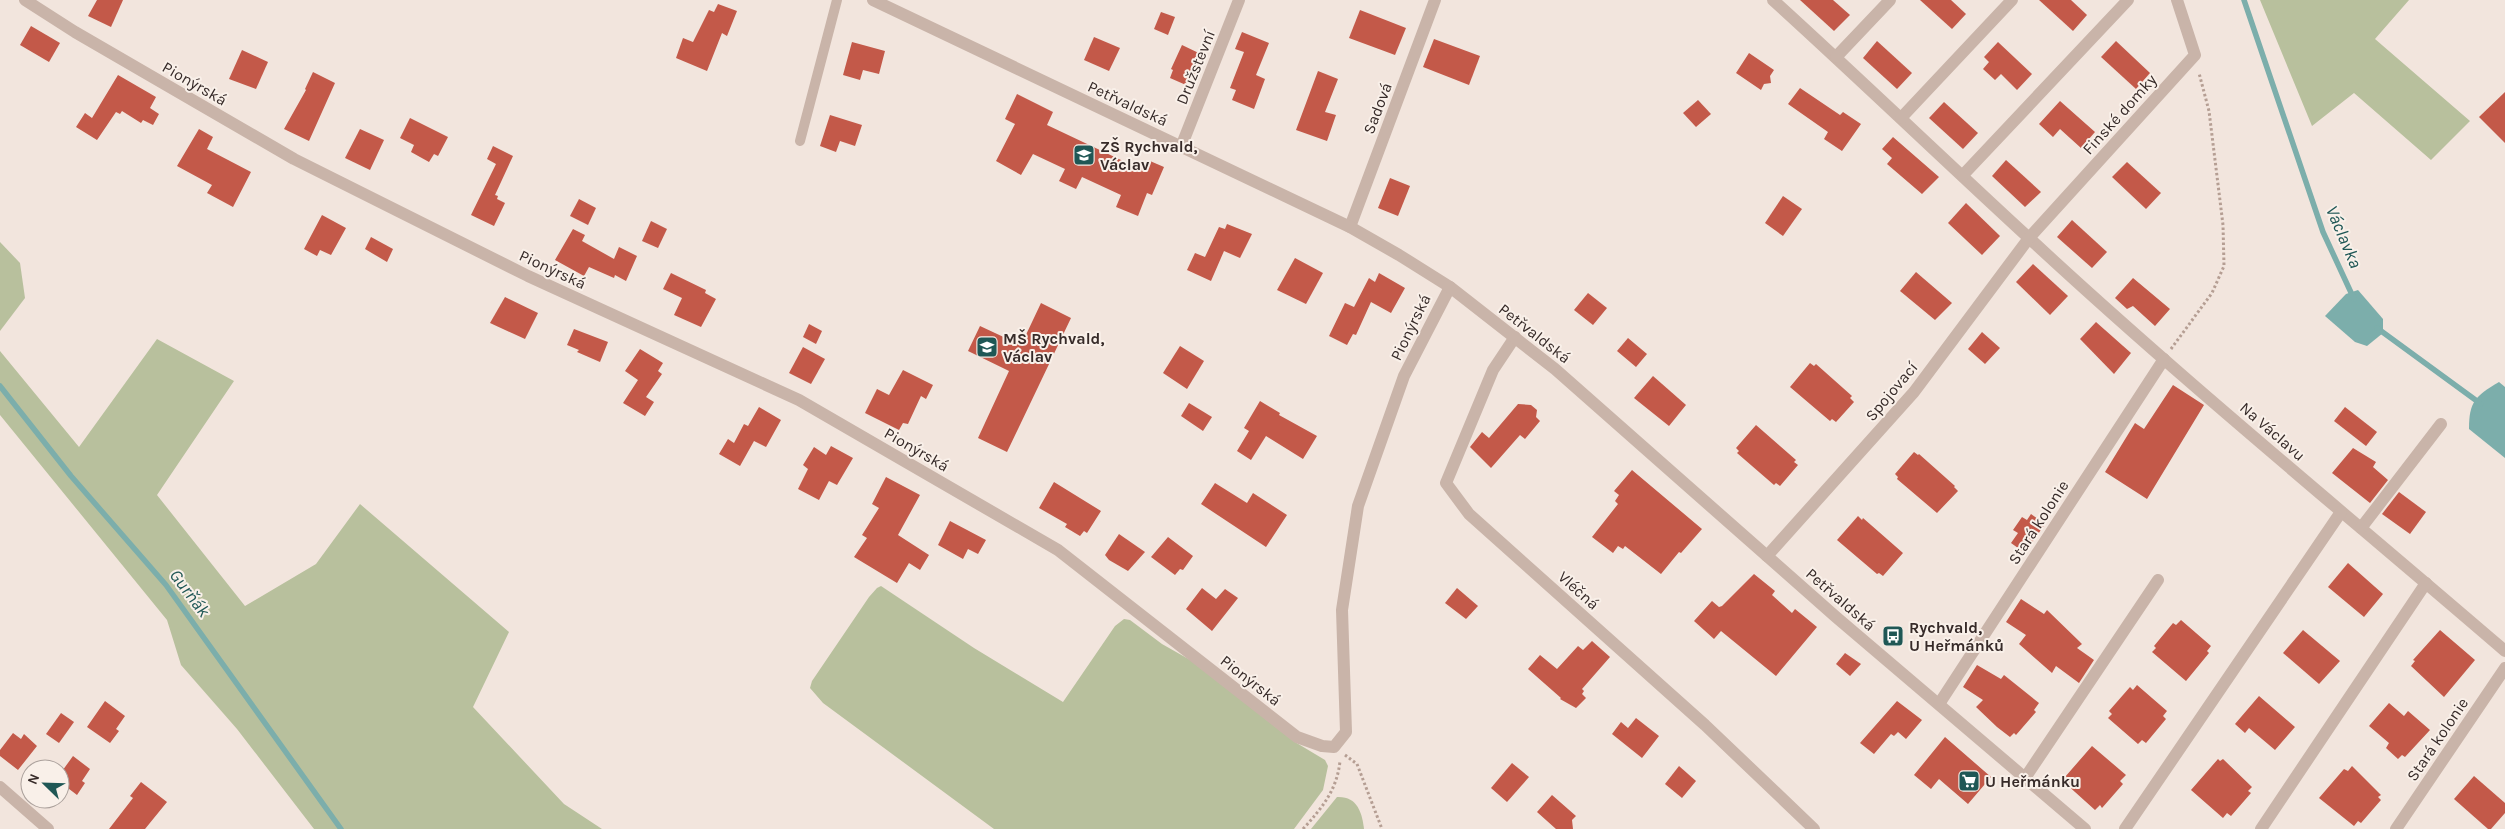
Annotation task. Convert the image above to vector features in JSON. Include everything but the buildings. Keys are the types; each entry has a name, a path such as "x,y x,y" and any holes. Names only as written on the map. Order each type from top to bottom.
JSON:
{"street":[{"name":"Pionýrská","path":"25,0 74,32 294,159 528,276 799,400 1058,550 1297,737 1322,746 1334,747 1346,732 1342,610 1358,506 1404,376 1450,287"},
{"name":"Petřvaldská","path":"873,0 1350,227 1450,287 1555,369 1767,556 2085,829"},
{"name":"Družstevní","path":"1181,147 1239,0"},
{"name":"Sadová","path":"1350,227 1435,0"},
{"path":"1773,0 1963,175 2028,238 2164,359"},
{"path":"1836,57 1890,0"},
{"path":"1901,118 2012,0"},
{"path":"1963,175 2128,0"},
{"path":"2177,0 2195,55"},
{"name":"Finské domky","path":"2028,238 2195,55"},
{"name":"Spojovací","path":"1767,556 1914,392 2028,238"},
{"name":"Vléčná","path":"1514,337 1493,370 1446,483 1469,514 1705,725 1814,829"},
{"name":"Na Václavu","path":"2164,359 2505,651"},
{"name":"Stará kolonie","path":"1939,704 2164,359"},
{"path":"2361,528 2441,424"},
{"path":"2125,829 2341,512"},
{"path":"2025,778 2158,580"},
{"path":"2261,829 2426,583"},
{"name":"Stará kolonie","path":"2396,829 2505,668"},
{"path":"0,788 48,829"}],"lane":[{"path":"800,142 837,0"}],"path":[{"path":"2164,359 2212,293 2224,266 2223,225 2209,112 2195,55"},
{"path":"1304,829 1326,803 1338,777 1340,752 1357,764 1382,829"}],"green space":[{"path":"2260,0 2409,0 2375,39 2470,121 2431,160 2354,93 2312,126"},
{"path":"0,242 20,263 25,298 0,331"},
{"path":"157,339 234,381 157,495 245,606 316,564 360,504 509,632 473,707 564,804 602,829 314,829 237,729 181,665 167,620 0,415 0,351 79,447"},
{"path":"881,586 974,648 1063,702 1115,626 1124,619 1130,620 1162,644 1192,661 1295,742 1325,760 1328,766 1323,790 1294,829 994,829 823,703 810,688 812,681 869,597"},
{"path":"1337,797 1344,797 1354,802 1360,811 1364,829 1311,829"}],"water":[{"path":"2358,290 2383,319 2383,333 2367,346 2355,342 2325,316 2346,294"},
{"path":"2499,382 2505,387 2505,458 2469,429 2470,412 2475,401 2484,391"}],"waterway":[{"name":"Václavka","path":"2244,0 2323,232 2354,299"},
{"name":"Václavka","path":"2377,328 2481,404"},
{"name":"Gurňák","path":"0,386 71,476 166,585 341,829"}],"place":[{"name":"ZŠ Rychvald, Václav","path":"1084,155"},
{"name":"MŠ Rychvald, Václav","path":"987,347"},
{"name":"Rychvald, U Heřmánků","path":"1893,636"},
{"name":"U Heřmánku","path":"1969,781"}]}
